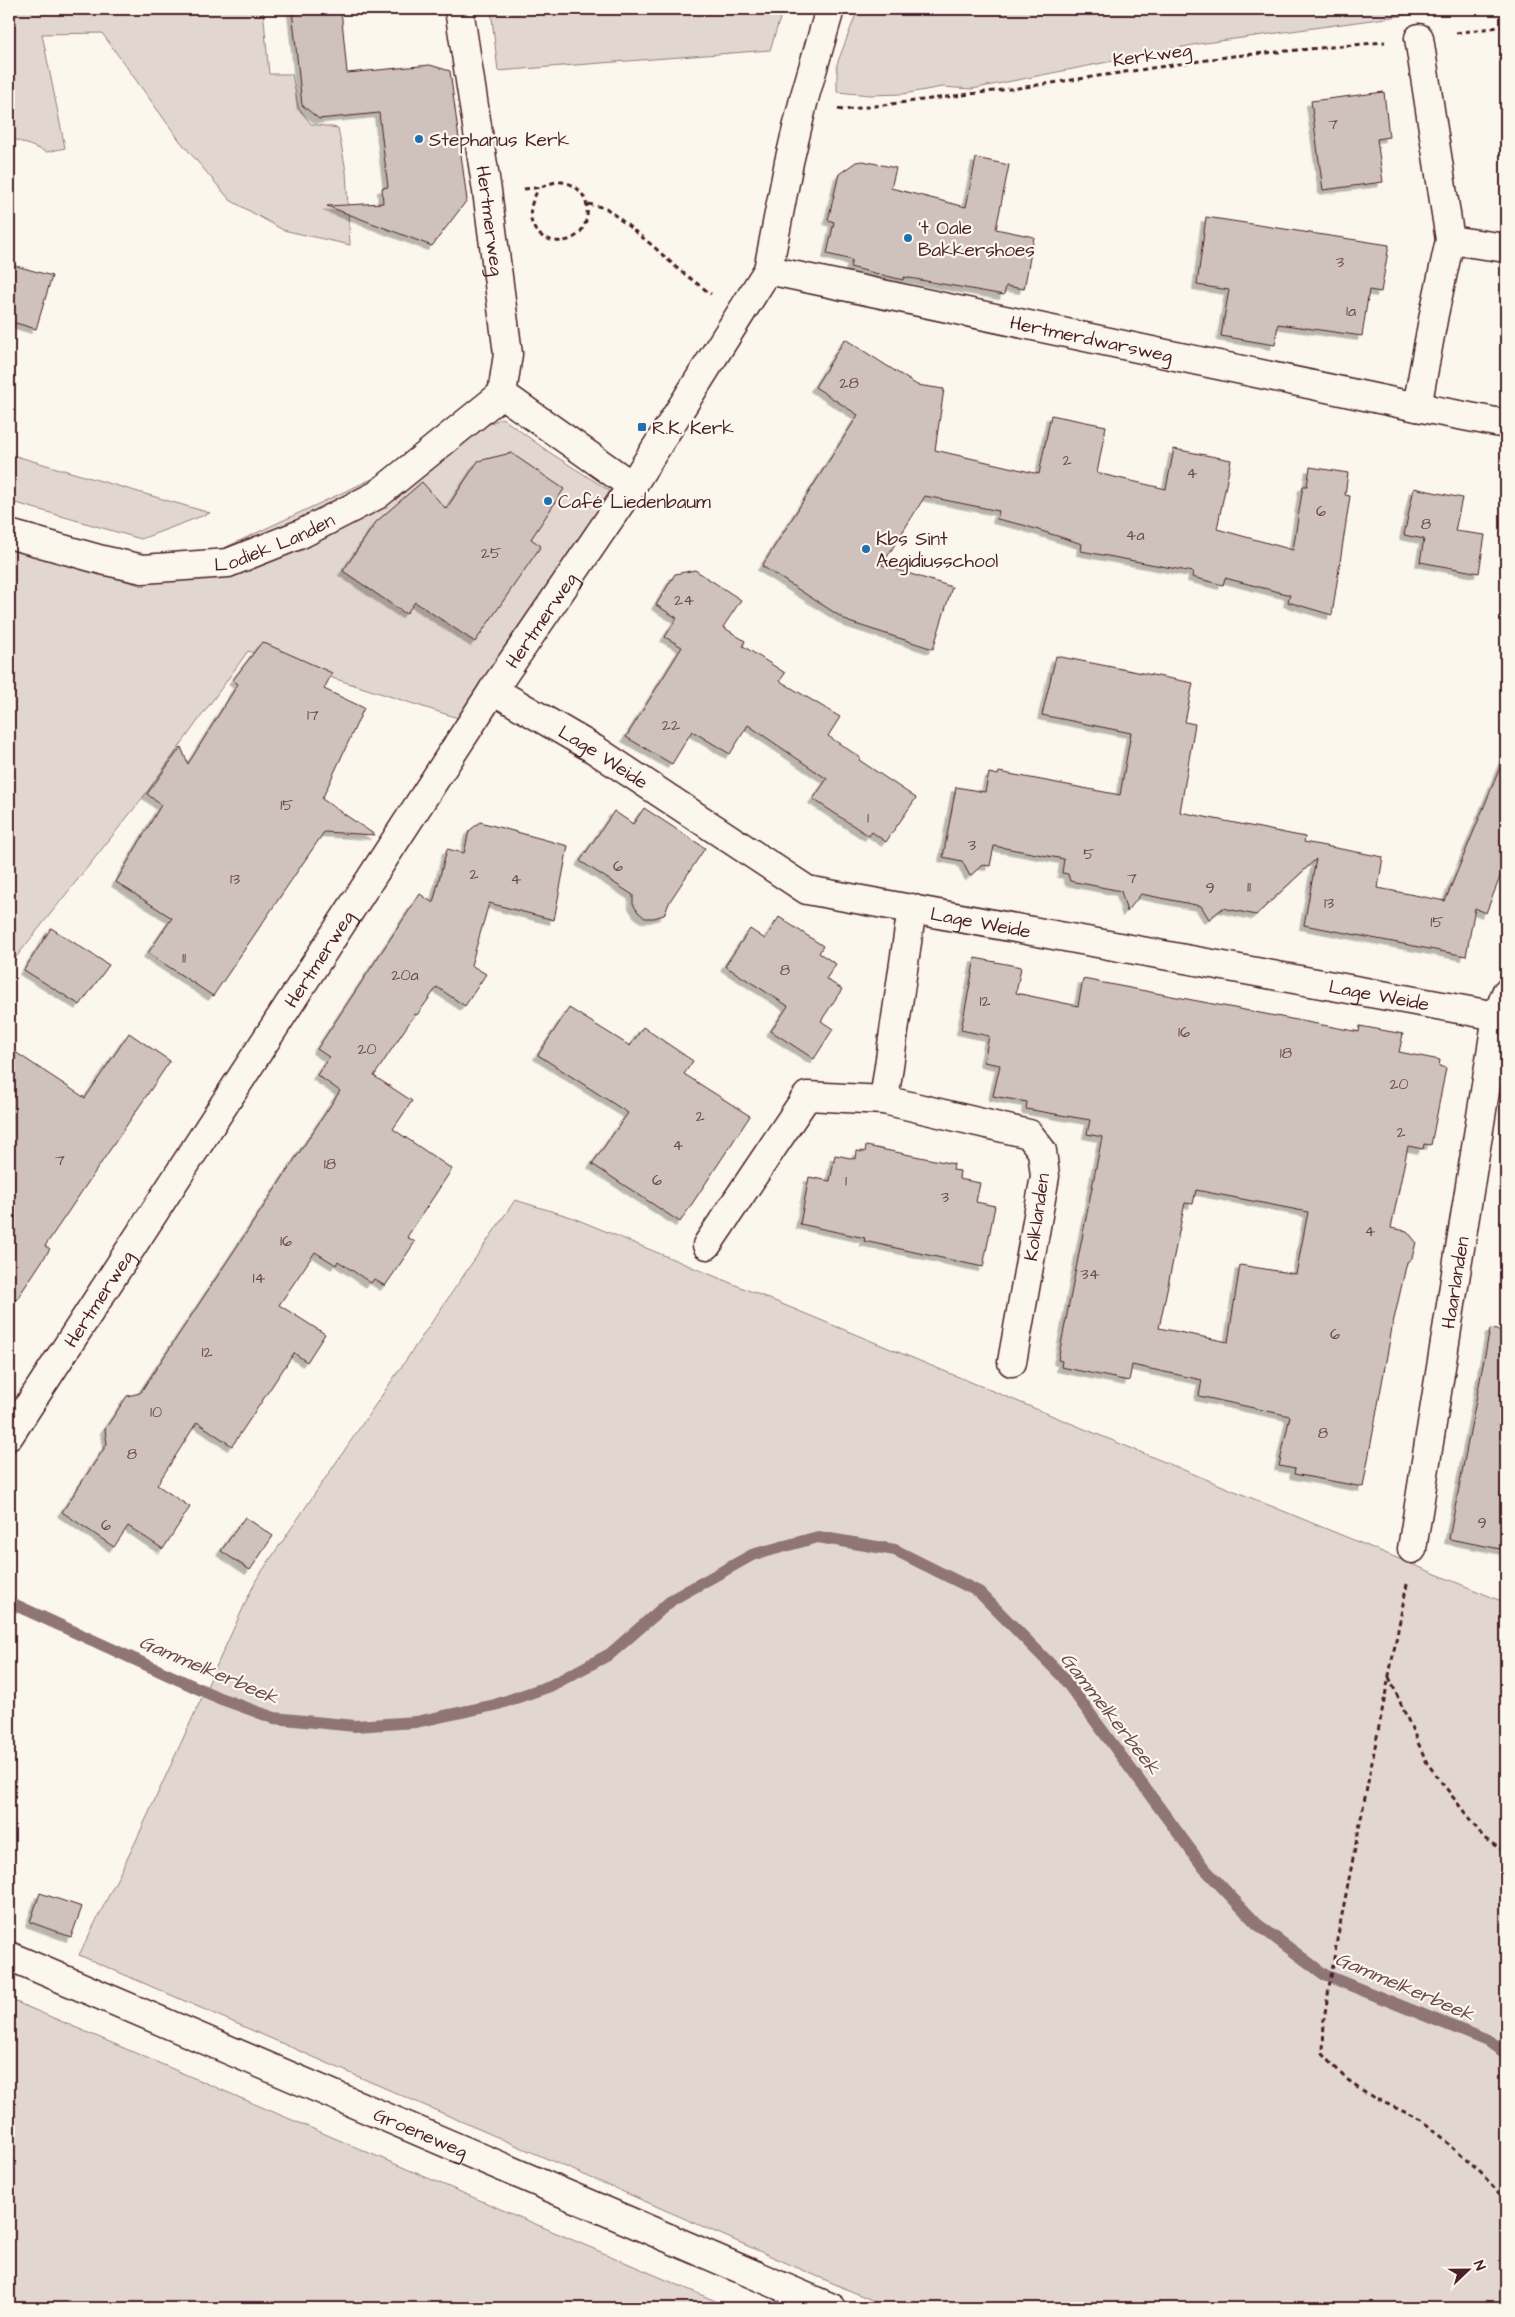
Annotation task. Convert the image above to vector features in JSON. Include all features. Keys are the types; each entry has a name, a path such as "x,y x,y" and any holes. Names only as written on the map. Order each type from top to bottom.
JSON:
{"street":[{"name":"Hertmerweg","path":"459,9 487,191 508,354 502,394"},
{"name":"Hertmerweg","path":"9,1436 493,690 632,486 768,270 789,162 804,99 830,9"},
{"path":"1416,407 1450,240 1419,38"},
{"path":"1450,240 1506,248"},
{"name":"Hertmerdwarsweg","path":"768,270 1416,407 1506,424"},
{"path":"502,394 632,486"},
{"name":"Lodiek Landen","path":"9,534 102,560 143,569 228,563 302,534 377,495 502,394"},
{"name":"Lage Weide","path":"493,690 594,749 808,890 1502,1004"},
{"path":"884,1100 912,908"},
{"name":"Haarlanden","path":"1412,1549 1502,1004"},
{"name":"Kolklanden","path":"707,1244 807,1096 884,1100 1029,1134 1042,1151 1045,1176 1012,1362"},
{"name":"Groeneweg","path":"9,1956 832,2308"}],"path":[{"name":"Kerkweg","path":"804,99 843,110 1018,88 1233,56 1419,38 1506,26"},
{"path":"553,182 561,182 576,187 583,194 588,204 588,217 585,227 578,235 570,239 550,240 541,236 532,223 530,213 539,188 553,182"},
{"path":"588,204 606,208 678,269"},
{"path":"1412,1549 1337,1940 1324,2019 1323,2054 1345,2078 1374,2098 1422,2120 1481,2174 1506,2202"},
{"path":"1389,1676 1427,1763 1484,1838 1506,1853"}],"shaded area":[{"path":"9,9 263,9 269,74 292,74 298,107 311,124 338,128 346,171 350,245 283,230 230,200 180,141 102,33 42,34 65,148 47,152 9,137"},
{"path":"491,9 783,9 770,50 498,71"},
{"path":"858,9 1436,9 1436,11 1198,44 972,89 942,87 903,94 870,95 837,92 837,64"},
{"path":"502,418 549,452 613,493 461,719 248,651 144,796 9,966 9,547 143,586"},
{"path":"9,454 210,513 141,539 9,501"},
{"path":"515,1200 571,1217 1506,1603 1506,2308 890,2308 79,1955 134,1845 256,1580"},
{"path":"9,1999 732,2308 9,2308"}],"building":[{"name":"Stephanus Kerk","path":"292,9 341,9 347,73 430,65 450,71 467,200 432,246 327,206 383,203 382,188 388,187 379,113 319,119 302,105"},
{"path":"1384,92 1389,137 1377,139 1383,182 1323,190 1311,101"},
{"path":"976,158 1009,165 996,229 1034,237 1024,289 1006,286 1004,295 904,277 903,280 850,267 852,260 827,254 834,222 828,220 839,174 856,162 863,161 896,168 891,188 966,207"},
{"path":"1206,217 1389,245 1381,292 1369,290 1362,336 1278,324 1275,345 1221,336 1229,290 1197,285"},
{"path":"9,264 52,276 36,329 9,321"},
{"path":"845,339 917,385 944,389 935,450 1039,474 1051,415 1106,426 1097,473 1166,489 1174,449 1231,460 1217,529 1293,550 1303,486 1307,486 1310,467 1348,473 1345,495 1350,496 1332,615 1288,602 1290,595 1225,578 1223,585 1192,577 1193,572 1081,551 1082,544 1023,525 997,519 999,511 925,496 882,565 952,587 933,649 849,622 762,566 858,415 815,387"},
{"path":"511,453 564,489 531,539 541,546 475,642 415,602 406,614 343,571 376,522 422,482 446,509 478,461"},
{"path":"1414,488 1462,498 1455,531 1485,535 1479,573 1420,562 1424,539 1404,535"},
{"path":"695,570 741,600 723,627 745,641 743,646 785,673 780,681 840,717 828,736 861,758 859,760 916,798 886,842 872,832 869,836 813,799 827,779 748,725 730,754 692,731 672,764 626,737 682,647 665,637 677,618 656,605 675,574"},
{"path":"262,642 332,673 324,689 364,708 322,799 375,835 324,832 213,996 148,953 172,918 116,882 161,805 147,794 181,747 188,764 238,684 233,680"},
{"path":"1056,656 1193,683 1185,722 1195,724 1180,812 1305,837 1304,842 1383,857 1378,888 1445,901 1506,753 1506,862 1486,913 1475,908 1466,956 1304,925 1316,859 1256,915 1223,908 1209,919 1201,906 1141,894 1127,912 1121,891 1070,881 1068,874 1062,873 1064,859 994,846 990,866 982,865 970,876 962,861 943,857 956,787 985,792 989,773 998,775 999,772 1120,795 1131,733 1042,715"},
{"path":"644,808 705,848 670,901 664,915 654,918 645,918 633,904 633,895 580,861 614,811 633,824"},
{"path":"480,822 568,846 554,920 489,903 471,965 486,974 465,1006 437,987 417,1015 415,1014 374,1076 412,1101 393,1129 452,1169 407,1237 415,1242 385,1286 374,1279 371,1283 338,1261 336,1265 315,1252 279,1305 325,1334 307,1362 294,1353 232,1446 197,1422 157,1485 190,1507 163,1549 128,1526 114,1547 62,1512 107,1444 105,1429 127,1396 140,1393 340,1091 317,1075 329,1057 317,1049 420,894 433,903 447,849 464,853 469,831"},
{"path":"779,917 823,946 819,953 836,964 826,979 842,989 821,1021 833,1029 814,1059 771,1031 788,1006 725,966 750,929 765,939"},
{"path":"51,928 109,965 80,1005 24,970"},
{"path":"975,958 1021,967 1016,993 1078,1006 1083,979 1359,1032 1360,1026 1403,1034 1399,1052 1440,1060 1439,1066 1446,1068 1431,1145 1424,1144 1423,1149 1408,1146 1391,1228 1407,1231 1416,1242 1412,1258 1407,1262 1392,1328 1363,1487 1294,1474 1295,1469 1279,1466 1290,1416 1199,1396 1202,1380 1132,1365 1129,1381 1061,1367 1062,1361 1058,1360 1102,1137 1087,1134 1090,1120 1026,1109 1027,1102 993,1096 1000,1065 984,1062 989,1036 961,1030","holes":["1196,1190 1308,1212 1296,1274 1240,1265 1228,1342 1159,1328 1185,1203 1193,1204"]},
{"path":"569,1008 630,1046 643,1027 693,1061 684,1074 750,1116 680,1222 592,1164 628,1113 538,1055"},
{"path":"129,1033 170,1061 45,1246 50,1249 9,1311 9,1048 85,1098"},
{"path":"866,1146 954,1164 953,1170 960,1171 959,1179 980,1183 976,1202 995,1206 983,1267 864,1241 865,1238 800,1224 809,1177 830,1181 835,1155 856,1159 857,1151 865,1152"},
{"path":"1490,1329 1506,1331 1506,1550 1449,1539"},
{"path":"245,1517 273,1536 250,1570 221,1551"},
{"path":"40,1893 82,1907 71,1937 30,1922"}],"waterway":[{"name":"Gammelkerbeek","path":"9,1602 219,1698 274,1718 355,1726 416,1722 495,1705 550,1686 610,1654 673,1599 752,1555 818,1537 895,1550 979,1592 1062,1676 1204,1868 1257,1924 1325,1975 1488,2041 1506,2054"}],"place":[{"name":"Stephanus Kerk","path":"419,139"},
{"name":"'t Oale Bakkershoes","path":"908,238"},
{"name":"R.K. Kerk","path":"642,427"},
{"name":"Café Liedenbaum","path":"548,501"},
{"name":"Kbs Sint Aegidiusschool","path":"866,549"}]}
